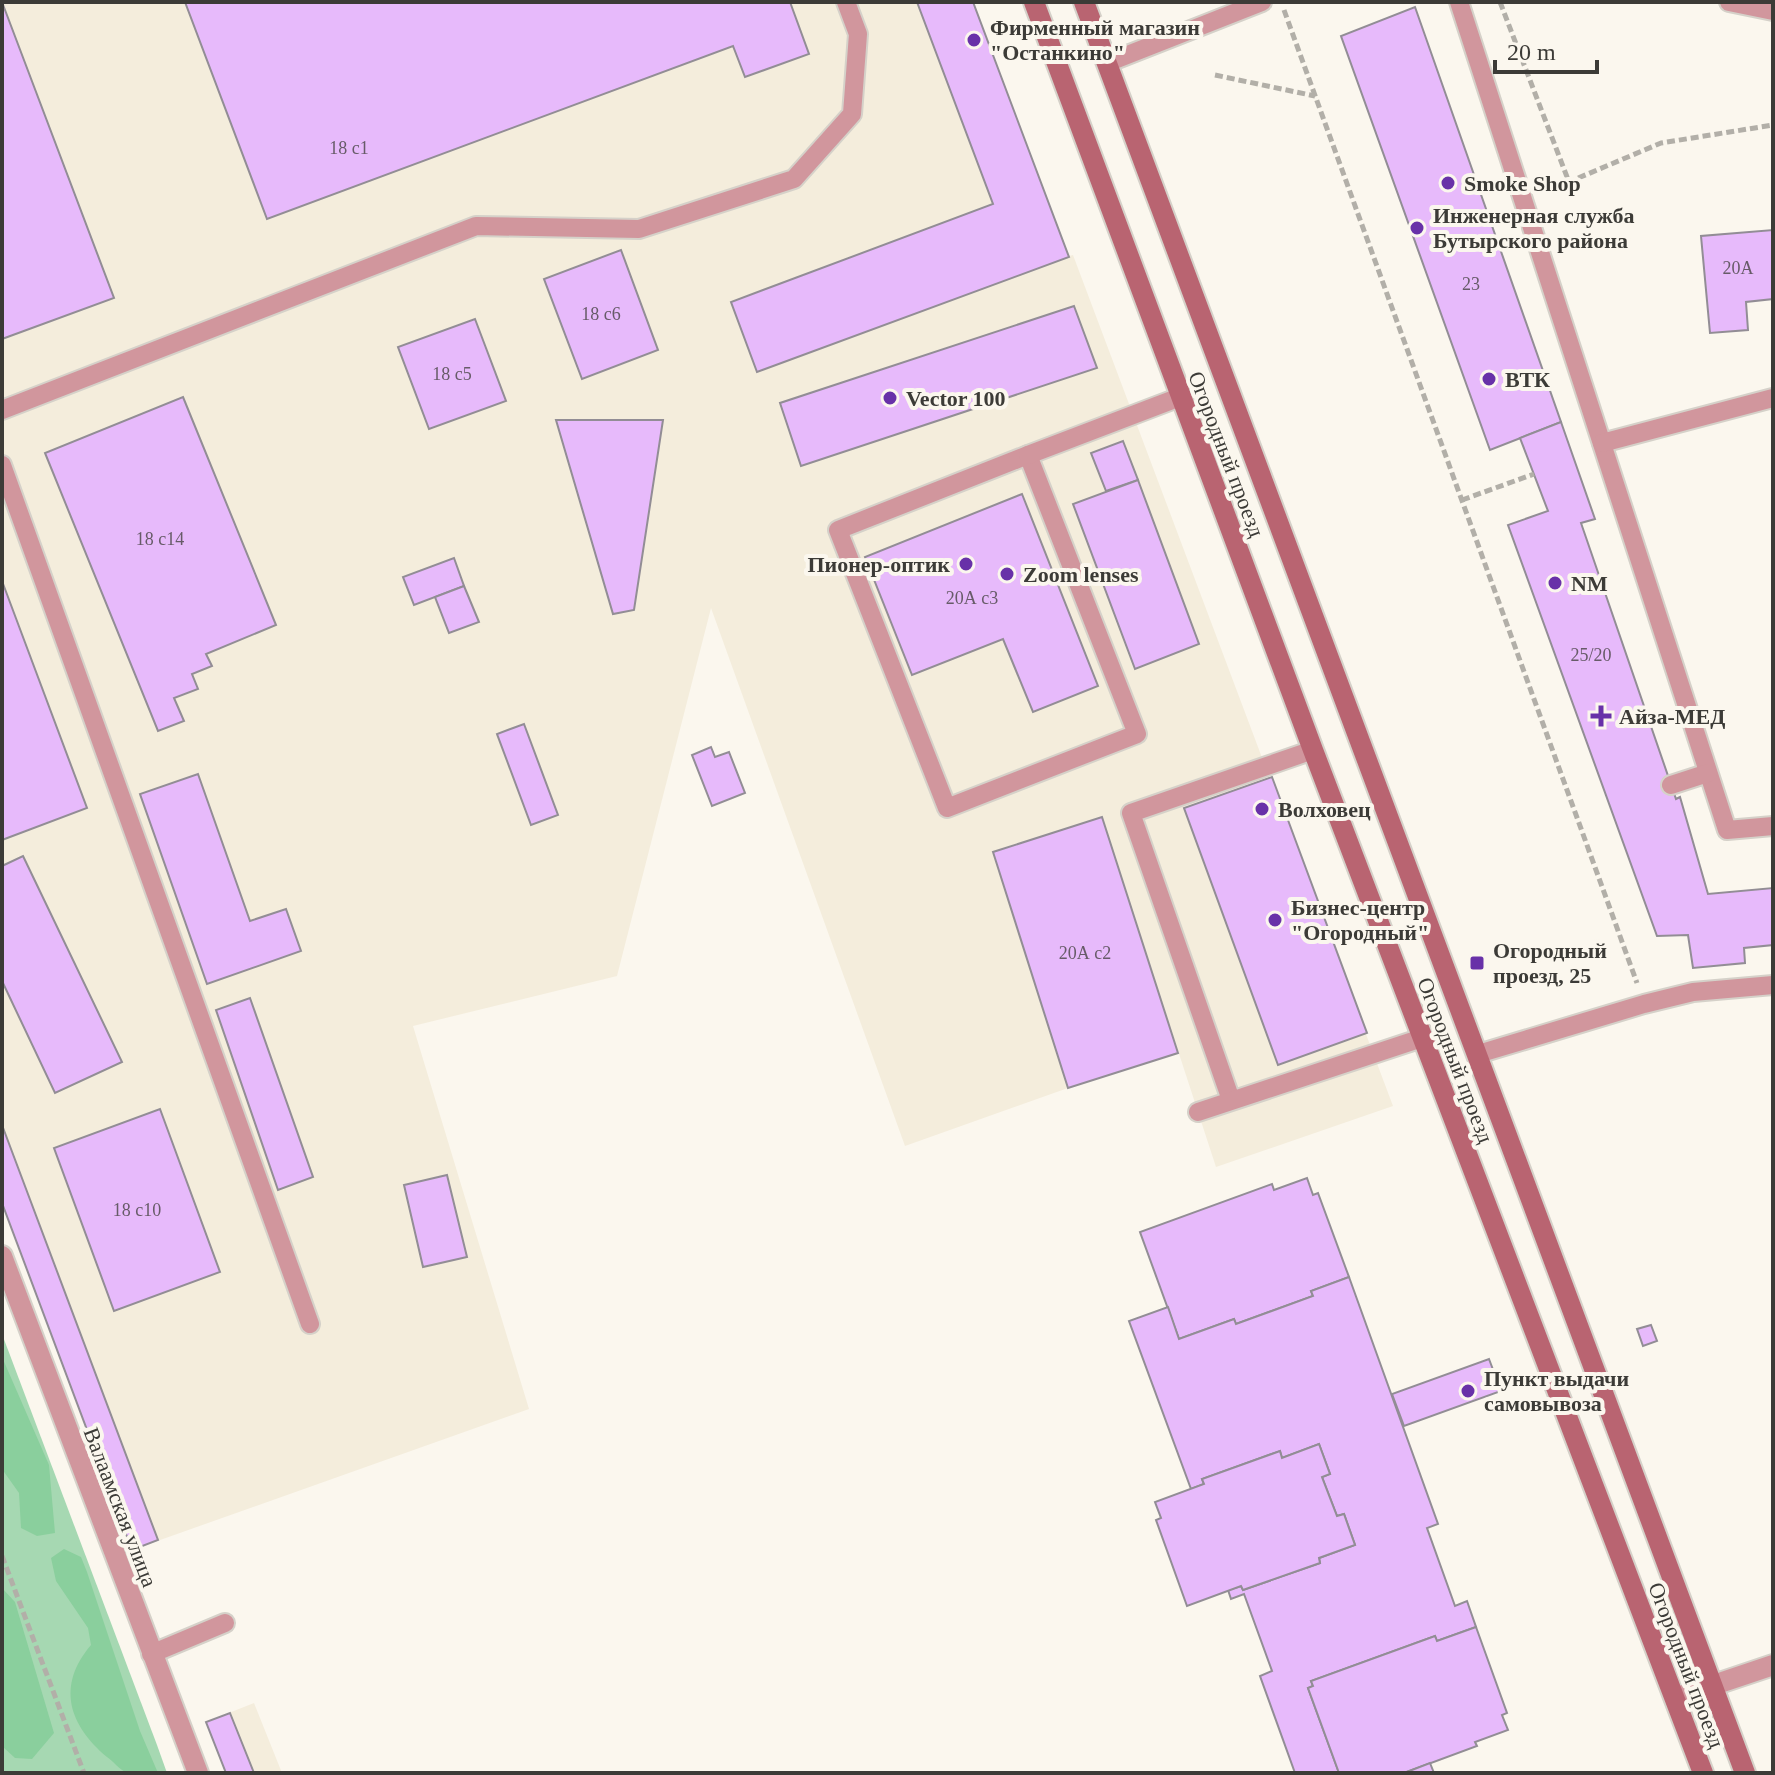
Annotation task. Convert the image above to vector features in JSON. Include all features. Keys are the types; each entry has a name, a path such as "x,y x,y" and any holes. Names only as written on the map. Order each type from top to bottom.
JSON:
{"main road":[{"name":"Огородный проезд","path":"1034,2 1313,750 1703,1773"},
{"name":"Огородный проезд","path":"1084,2 1745,1773"}],"street":[{"name":"Валаамская улица","path":"2,1256 198,1773"},
{"path":"1675,1698 1773,1665"}],"lane":[{"path":"2,410 476,226 639,229 794,179 852,114 858,34 846,2"},
{"path":"1107,63 1262,2"},
{"path":"1459,2 1727,830 1773,826"},
{"path":"1729,2 1773,11"},
{"path":"1028,455 1137,734 947,808 838,530 1028,455 1180,397"},
{"path":"1602,443 1773,398"},
{"path":"2,465 310,1324"},
{"path":"1231,1100 1131,813 1313,750"},
{"path":"1671,785 1708,773"},
{"path":"1478,1054 1693,992 1773,985"},
{"path":"1198,1112 1422,1038"},
{"path":"151,1654 225,1623"}],"path":[{"path":"1281,2 1644,1004"},
{"path":"1500,2 1569,182"},
{"path":"1215,75 1316,96"},
{"path":"1524,201 1661,143 1773,125"},
{"path":"1462,500 1534,474"},
{"path":"2,1556 84,1773"}],"shaded area":[{"path":"2,2 973,2 1069,256 1073,255 1393,1106 1216,1167 1102,818 993,853 1068,1088 905,1146 711,608 617,976 413,1026 529,1409 132,1550 2,1203"},
{"path":"254,1703 282,1773 226,1773 206,1722"}],"green space":[{"path":"2,1334 157,1745 167,1773 2,1773"},
{"path":"2,1357 49,1465 55,1533 37,1536 21,1528 19,1493 2,1469"},
{"path":"64,1549 81,1557 140,1731 158,1773 124,1772 94,1745 76,1718 71,1690 73,1675 91,1645 88,1628 56,1581 51,1558"},
{"path":"2,1588 15,1602 54,1733 32,1759 15,1758 2,1746"}],"building":[{"path":"2,2 114,298 2,339"},
{"path":"185,2 790,2 809,54 745,77 733,46 267,219"},
{"path":"917,2 973,2 1069,257 757,372 731,302 993,204"},
{"path":"1415,7 1561,422 1490,450 1341,36"},
{"path":"1773,230 1773,299 1746,302 1748,330 1710,333 1701,236"},
{"path":"621,250 658,350 582,379 544,279"},
{"path":"1074,306 1097,368 801,466 780,403"},
{"path":"475,319 506,401 429,429 398,347"},
{"path":"183,397 276,625 206,654 212,666 192,674 198,689 174,698 184,721 158,731 45,453"},
{"path":"556,420 663,420 634,610 613,614"},
{"path":"1561,422 1595,519 1581,523 1676,799 1680,797 1708,894 1773,888 1773,945 1744,948 1745,963 1693,968 1688,935 1657,936 1508,525 1548,511 1520,438"},
{"path":"1123,441 1138,480 1106,491 1091,453"},
{"path":"1138,480 1199,644 1135,669 1073,504"},
{"path":"1022,494 1098,686 1033,712 1003,639 912,675 865,557"},
{"path":"454,558 464,586 414,605 403,577"},
{"path":"2,581 87,808 2,840"},
{"path":"464,586 479,622 449,633 435,597"},
{"path":"524,724 558,815 531,825 497,734"},
{"path":"711,747 715,757 729,752 745,793 712,806 692,755"},
{"path":"198,774 250,921 286,909 301,951 207,984 140,794"},
{"name":"Бизнес-центр \"Огородный\"","path":"1272,777 1367,1033 1278,1065 1184,808"},
{"path":"1102,817 1178,1053 1068,1088 993,852"},
{"path":"23,856 122,1062 55,1093 2,981 2,866"},
{"path":"250,998 313,1177 278,1190 216,1010"},
{"path":"160,1109 220,1272 114,1311 54,1148"},
{"path":"2,1125 158,1540 132,1550 2,1203"},
{"path":"447,1175 467,1257 423,1267 404,1185"},
{"path":"1307,1178 1313,1195 1318,1193 1349,1277 1311,1291 1313,1296 1236,1324 1234,1319 1179,1339 1140,1232 1272,1184 1274,1190"},
{"path":"1349,1277 1438,1524 1427,1528 1455,1606 1467,1601 1476,1627 1437,1641 1435,1636 1311,1681 1313,1686 1308,1688 1339,1773 1295,1773 1260,1676 1272,1671 1244,1594 1231,1599 1228,1590 1241,1586 1243,1590 1320,1563 1319,1558 1355,1545 1344,1514 1337,1516 1322,1477 1330,1474 1319,1444 1282,1458 1280,1451 1202,1479 1204,1484 1191,1489 1129,1321 1168,1307 1179,1339 1234,1319 1236,1324 1313,1296 1311,1291"},
{"path":"1651,1325 1657,1341 1643,1346 1637,1329"},
{"path":"1489,1359 1501,1391 1404,1426 1392,1394"},
{"path":"1319,1444 1330,1474 1322,1477 1337,1516 1344,1514 1355,1545 1319,1558 1320,1563 1243,1590 1241,1586 1187,1606 1156,1520 1161,1518 1155,1502 1204,1484 1202,1479 1280,1451 1282,1458"},
{"path":"1476,1627 1507,1713 1502,1715 1508,1730 1475,1742 1477,1746 1404,1773 1339,1773 1308,1688 1313,1686 1311,1681 1435,1636 1437,1641"},
{"path":"230,1713 254,1773 226,1773 206,1722"},
{"path":"1430,1763 1434,1773 1404,1773"}],"place":[{"name":"Фирменный магазин \"Останкино\"","path":"974,40"},
{"name":"Smoke Shop","path":"1448,183"},
{"name":"Инженерная служба Бутырского района","path":"1417,228"},
{"name":"ВТК","path":"1489,379"},
{"name":"Vector 100","path":"890,398"},
{"name":"Пионер-оптик","path":"966,564"},
{"name":"Zoom lenses","path":"1007,574"},
{"name":"NM","path":"1555,583"},
{"name":"Айза-МЕД","path":"1601,716"},
{"name":"Волховец","path":"1262,809"},
{"name":"Бизнес-центр \"Огородный\"","path":"1275,920"},
{"name":"Огородный проезд, 25","path":"1477,963"},
{"name":"Пункт выдачи самовывоза","path":"1468,1391"}]}
